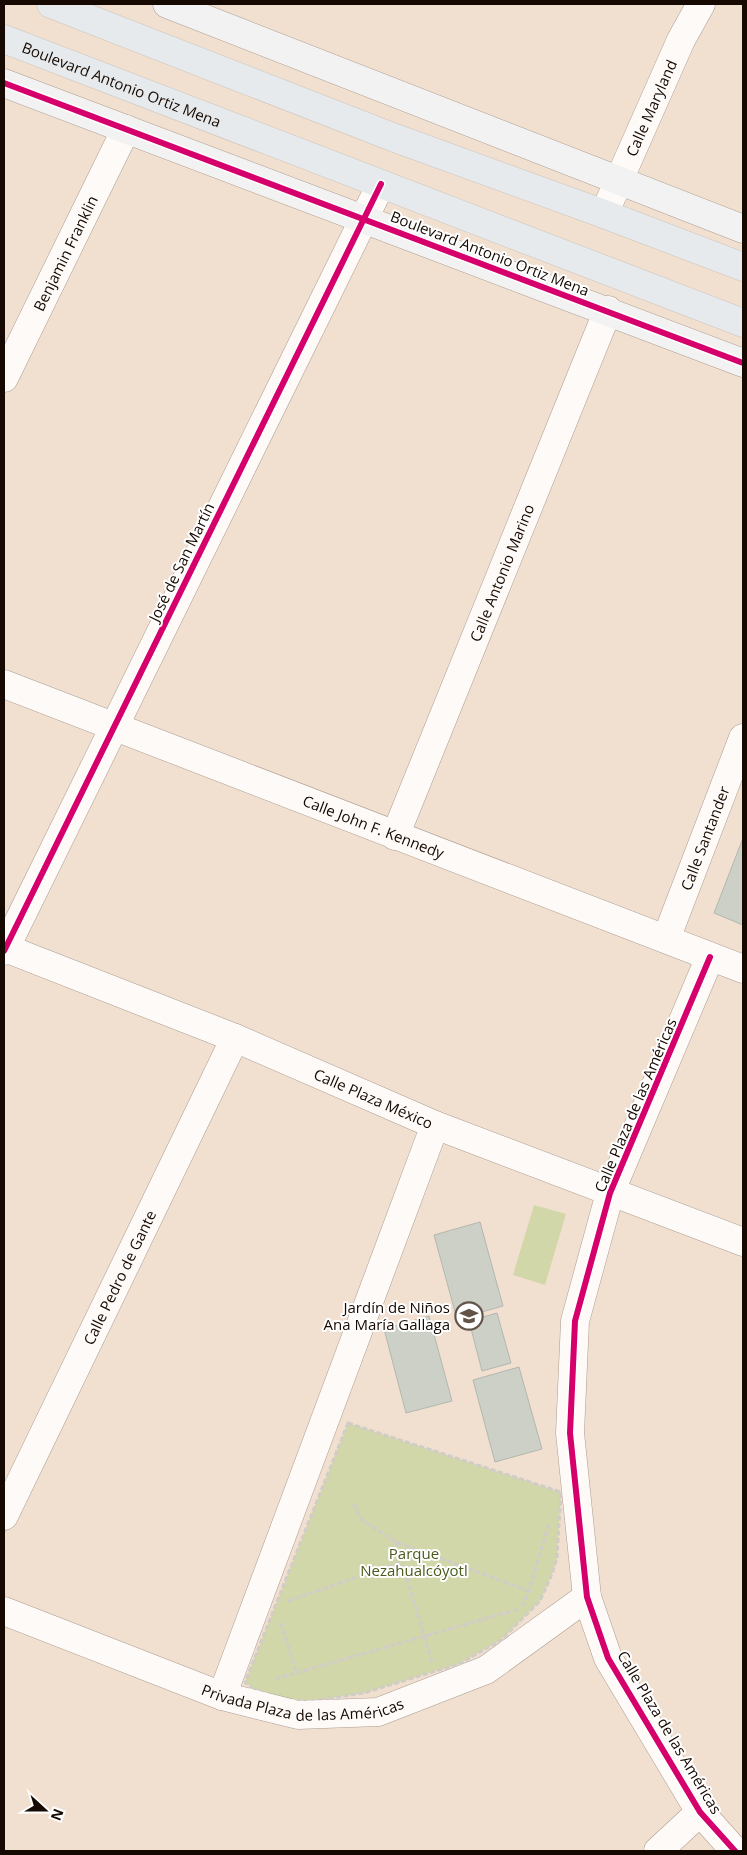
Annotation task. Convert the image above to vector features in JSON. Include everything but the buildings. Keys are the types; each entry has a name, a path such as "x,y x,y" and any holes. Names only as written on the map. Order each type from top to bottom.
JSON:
{"main road":[{"path":"51,4 395,138 743,267"},
{"name":"Boulevard Antonio Ortiz Mena","path":"4,39 743,323"}],"street":[{"path":"167,4 743,229"},
{"name":"Calle Maryland","path":"604,214 681,40 701,4"},
{"name":"Boulevard Antonio Ortiz Mena","path":"4,83 608,310 743,363"},
{"name":"Benjamin Franklin","path":"4,378 126,129"},
{"name":"José de San Martín","path":"4,949 381,184"},
{"name":"Calle Antonio Marino","path":"395,836 608,310"},
{"name":"Calle John F. Kennedy","path":"4,684 743,969"},
{"name":"Calle Santander","path":"666,939 743,738"},
{"name":"Calle Plaza México","path":"4,949 235,1038 436,1125 610,1193 743,1242"},
{"name":"Calle Plaza de las Américas","path":"710,957 610,1193 576,1320 570,1433 587,1597 608,1658 700,1812 734,1851"},
{"name":"Calle Pedro de Gante","path":"4,1516 235,1038"},
{"path":"222,1696 436,1125"},
{"name":"Privada Plaza de las Américas","path":"4,1611 222,1696 298,1715 378,1712 486,1670 587,1597"},
{"path":"658,1851 700,1812"}],"path":[{"path":"348,1423 561,1492 557,1558 540,1601 501,1640 459,1664 364,1693 313,1701 282,1700 255,1690 245,1682 276,1605 348,1423"},
{"path":"555,1498 557,1490"},
{"path":"354,1504 362,1520 396,1542 529,1591"},
{"path":"508,1634 529,1591 551,1515"},
{"path":"396,1542 435,1672"},
{"path":"276,1605 401,1562"},
{"path":"276,1605 278,1614"},
{"path":"280,1622 296,1672 522,1608"}],"green space":[{"path":"534,1205 566,1214 545,1285 513,1275"},
{"name":"Parque Nezahualcóyotl","path":"348,1423 561,1492 557,1558 540,1601 501,1640 459,1664 364,1693 313,1701 282,1700 255,1690 245,1682"}],"cycle path":[{"path":"4,83 743,363"},
{"path":"4,951 381,184"},
{"path":"710,957 610,1193 575,1321 570,1433 587,1597 608,1658 700,1812 735,1851"}],"place":[{"name":"Jardín de Niños Ana María Gallaga","path":"469,1316"}]}
